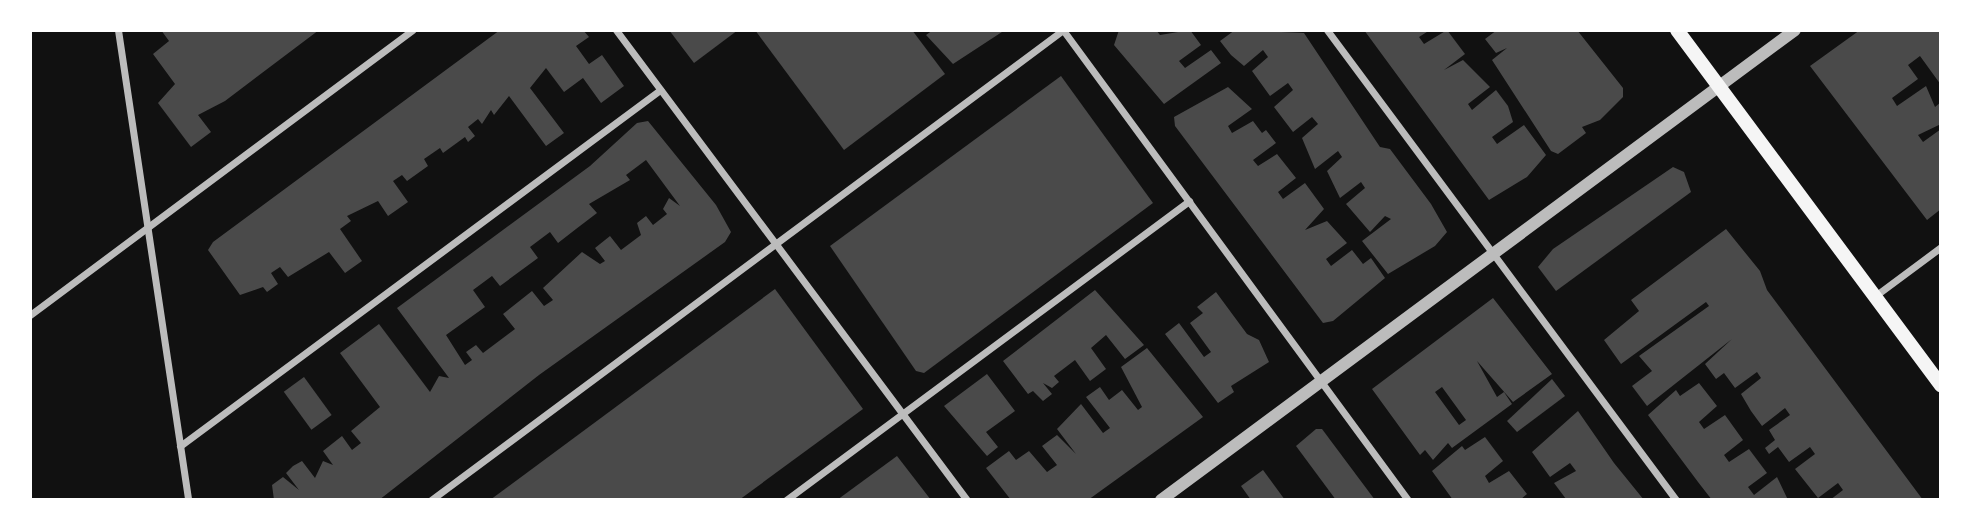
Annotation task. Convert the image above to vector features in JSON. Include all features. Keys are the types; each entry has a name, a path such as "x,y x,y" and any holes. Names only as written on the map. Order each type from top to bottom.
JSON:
{"main road":[{"path":"1677,30 1941,386"}],"street":[{"path":"118,30 188,500"},
{"path":"30,315 413,30"},
{"path":"616,30 967,500"},
{"path":"431,500 1063,30 1408,500"},
{"path":"1327,30 1676,500"},
{"path":"1161,500 1493,251 1795,30"},
{"path":"180,446 660,90"},
{"path":"786,500 1189,201"},
{"path":"1875,296 1941,247"}],"building":[{"path":"161,30 319,30 225,101 198,115 211,132 191,147 158,103 175,84 153,54 169,41"},
{"path":"500,30 583,30 589,37 576,46 589,64 602,55 624,86 601,103 583,78 564,92 546,68 530,88 564,133 546,146 509,96 494,115 491,110 482,124 478,119 468,127 475,136 468,142 465,137 443,153 440,148 424,159 428,166 407,181 402,175 393,181 408,202 388,216 378,201 347,216 351,221 340,229 362,261 345,273 329,252 288,277 280,267 271,273 278,284 267,292 263,287 240,295 208,250 213,242"},
{"path":"669,30 738,30 694,63"},
{"path":"755,30 912,30 945,74 844,150"},
{"path":"933,30 1005,30 953,64 926,35"},
{"path":"1119,30 1156,30 1160,35 1190,30 1201,45 1179,61 1185,68 1211,50 1221,63 1164,104 1114,45"},
{"path":"1235,30 1304,33 1380,147 1390,149 1431,204 1447,232 1435,246 1388,274 1362,241 1391,219 1385,216 1370,232 1346,204 1365,188 1361,182 1340,198 1327,171 1342,157 1338,151 1315,169 1302,138 1318,124 1312,117 1293,132 1274,107 1293,90 1288,83 1270,96 1252,71 1268,57 1263,50 1244,66 1220,41"},
{"path":"1364,30 1430,30 1419,37 1424,44 1447,30 1465,54 1444,70 1463,60 1490,87 1468,104 1472,110 1496,90 1508,106 1513,122 1492,137 1497,144 1524,125 1546,155 1527,177 1489,200"},
{"path":"1497,30 1577,30 1623,88 1623,97 1600,120 1582,127 1586,133 1558,154 1551,151 1492,60 1507,48 1496,53 1485,39"},
{"path":"1860,30 1941,30 1941,85 1920,56 1908,65 1918,79 1892,98 1897,106 1926,86 1935,107 1941,102 1941,124 1918,135 1923,142 1941,129 1941,209 1927,220 1810,66"},
{"path":"1061,76 1153,203 924,373 916,371 830,246"},
{"path":"1228,87 1252,109 1228,126 1232,133 1253,121 1262,133 1266,130 1276,143 1253,160 1258,166 1277,154 1296,178 1278,192 1283,199 1305,183 1324,209 1305,230 1327,221 1347,243 1326,259 1331,266 1352,250 1363,264 1371,258 1385,278 1333,321 1323,323 1175,126 1174,117"},
{"path":"648,121 716,205 731,232 725,242 539,375 379,500 274,500 272,485 283,477 299,490 286,473 293,466 302,461 315,478 323,461 333,465 323,451 342,436 352,450 361,443 351,431 380,407 340,353 379,324 430,392 439,376 449,378 397,308 590,166 637,123","holes":["646,160 680,206 669,198 663,209 667,214 653,225 646,216 637,223 641,235 621,250 610,236 595,248 605,261 600,264 582,252 543,288 553,300 544,306 532,291 503,314 515,329 483,353 476,345 466,352 472,360 465,365 446,335 485,307 473,290 492,276 500,286 538,258 530,247 550,232 558,243 597,213 589,204 630,180 626,175"]},
{"path":"1673,167 1684,172 1691,192 1556,291 1538,267 1553,249"},
{"path":"1726,229 1760,271 1767,290 1923,500 1830,500 1843,490 1838,483 1818,498 1795,469 1815,454 1810,447 1789,462 1778,447 1769,454 1765,448 1775,440 1769,430 1790,415 1785,408 1762,426 1741,394 1761,378 1757,372 1735,388 1724,373 1716,379 1705,364 1732,339 1647,406 1632,386 1652,371 1639,356 1709,306 1706,302 1621,364 1604,340 1639,311 1631,300"},
{"path":"775,289 863,409 739,500 490,500"},
{"path":"1095,290 1144,345 1125,359 1106,335 1091,348 1106,369 1090,381 1075,360 1054,376 1059,382 1052,388 1043,383 1052,394 1043,401 1033,391 1028,394 1003,361"},
{"path":"1216,292 1247,334 1259,340 1269,362 1231,386 1234,392 1218,403 1165,334 1179,323 1204,357 1211,352 1190,323 1203,313 1197,307"},
{"path":"1493,298 1552,374 1513,402 1477,361 1497,397 1504,392 1512,404 1452,448 1448,443 1433,460 1425,450 1420,455 1372,389","holes":["1442,387 1466,420 1459,425 1435,392"]},
{"path":"1147,348 1203,417 1088,500 1011,500 986,468 1009,451 1016,460 1029,451 1047,472 1057,465 1042,446 1057,435 1076,454 1057,429 1081,404 1103,433 1110,428 1086,397 1100,387 1109,400 1122,390 1138,410 1142,407 1121,367"},
{"path":"987,374 1015,411 986,432 998,447 987,456 944,406"},
{"path":"304,377 332,415 311,430 284,392"},
{"path":"1552,379 1565,396 1517,432 1507,421"},
{"path":"1699,383 1717,406 1699,422 1704,429 1725,415 1743,440 1724,455 1729,462 1749,449 1767,473 1748,487 1754,495 1777,477 1788,500 1712,500 1698,482 1648,415 1676,390 1680,396"},
{"path":"1578,411 1644,500 1566,499 1554,483 1576,471 1570,463 1550,477 1532,452"},
{"path":"1316,429 1322,429 1375,500 1336,500 1296,446"},
{"path":"1485,437 1503,461 1485,476 1489,483 1509,471 1527,494 1520,500 1453,500 1432,471 1462,446 1465,450"},
{"path":"897,456 931,500 837,500"},
{"path":"1263,470 1285,500 1251,500 1241,486"}]}
